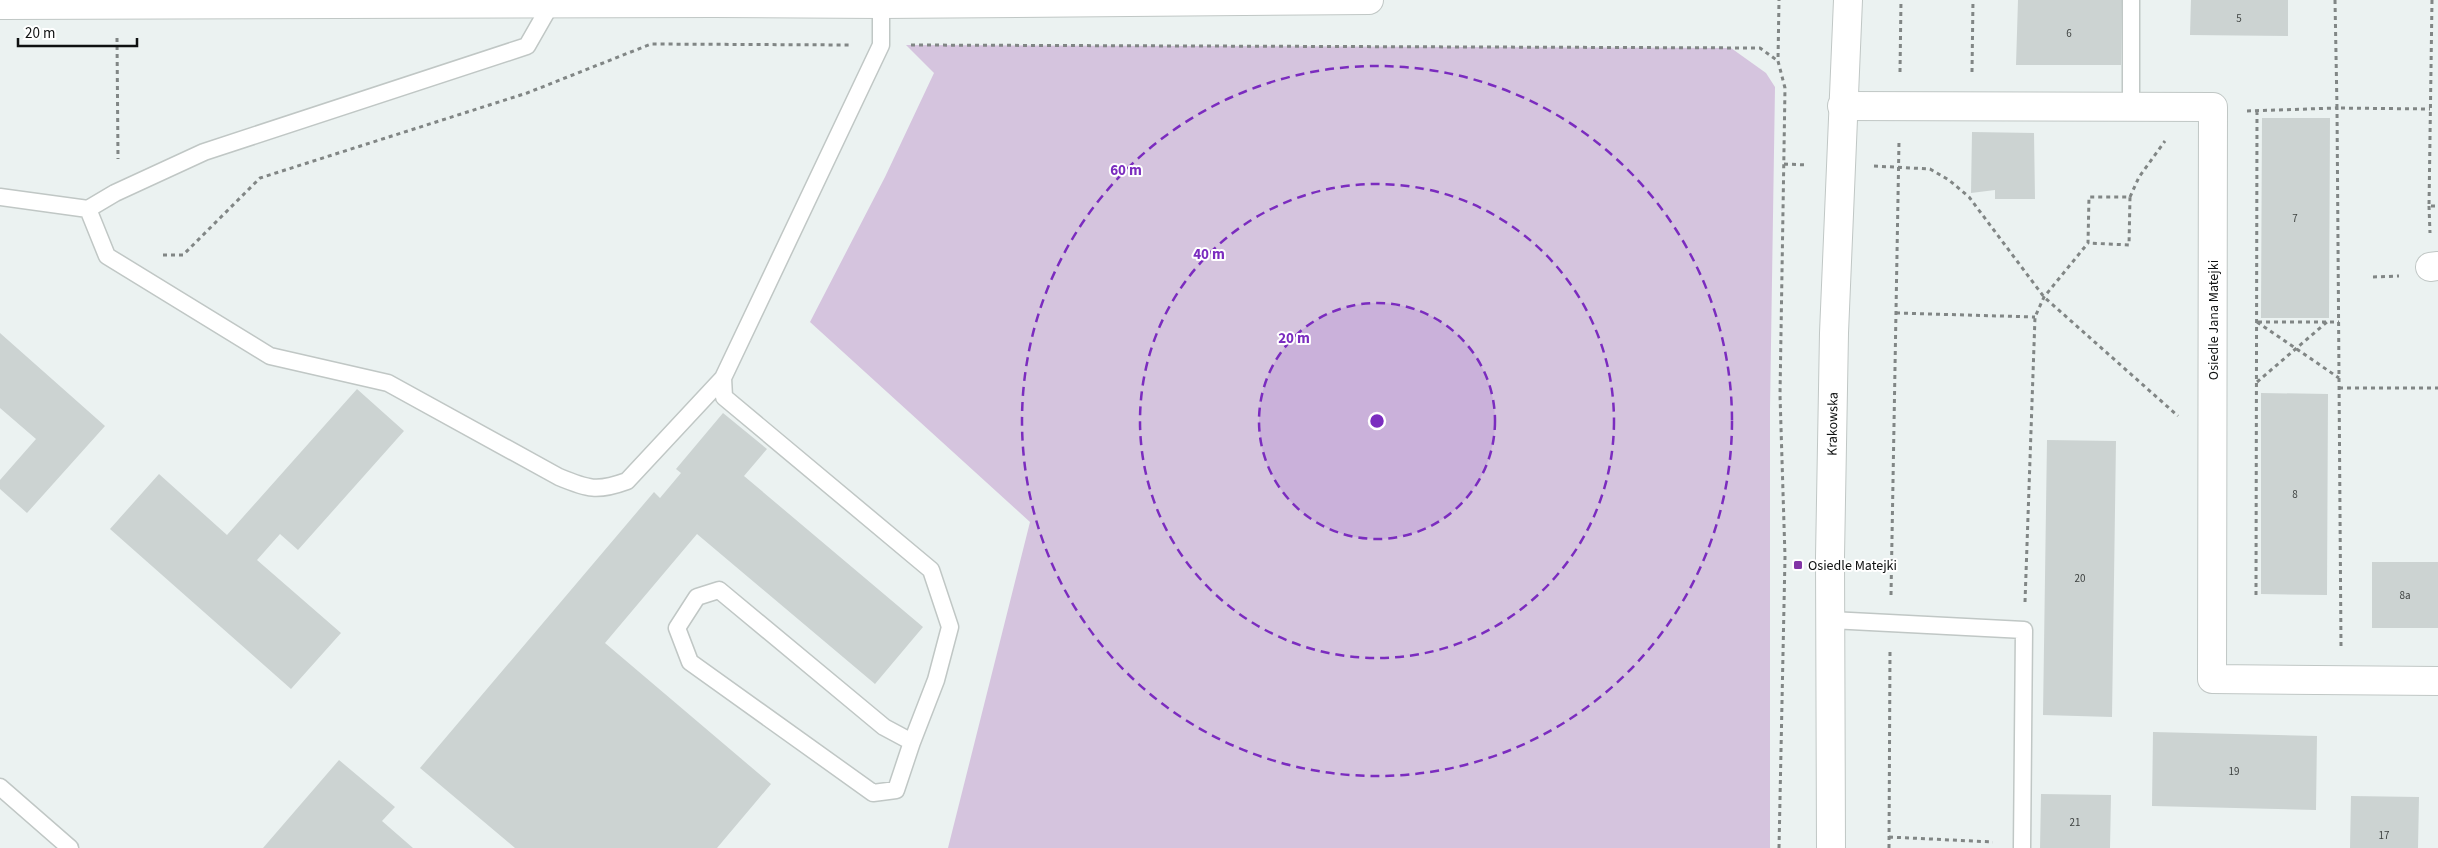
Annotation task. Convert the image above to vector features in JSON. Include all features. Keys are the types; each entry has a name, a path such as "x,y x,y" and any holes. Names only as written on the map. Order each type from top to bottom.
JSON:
{"street":[{"path":"0,5 118,5 161,2 882,4 1369,0"},
{"name":"Krakowska","path":"1831,848 1834,333 1842,106 1848,0"},
{"name":"Osiedle Jana Matejki","path":"1842,106 2213,107 2212,679 2438,680"}],"lane":[{"path":"2131,0 2131,107"},
{"path":"0,197 88,209 115,193 204,152 527,46 551,4"},
{"path":"88,209 107,256 270,356 388,383 559,477 586,488 609,488 627,482 723,378 881,45 882,4"},
{"path":"723,378 724,396 930,570 950,626 936,680 896,790 873,793 690,662 677,628 697,597 719,590 884,727 912,742"},
{"path":"1831,620 2024,630 2022,846"},
{"path":"0,787 70,848"}],"path":[{"path":"1779,0 1778,61 1785,88 1780,395 1785,557 1779,848"},
{"path":"1972,106 1973,0"},
{"path":"2335,0 2342,680"},
{"path":"2432,0 2429,206 2438,206"},
{"path":"115,193 119,148 118,5"},
{"path":"107,256 183,255 260,178 527,93 651,44 1760,48 1778,61"},
{"path":"2088,243 2129,245 2130,198 2139,177 2189,107"},
{"path":"2251,111 2337,108 2430,109"},
{"path":"2256,595 2257,322 2255,312 2257,262 2257,111"},
{"path":"1889,848 1890,624 1898,167 1930,169 1949,180 1969,197 2044,297 2213,447"},
{"path":"2252,171 2257,170"},
{"path":"2024,630 2035,317 2044,297 2088,243 2089,197 2130,198"},
{"path":"2252,263 2257,262"},
{"path":"1896,313 2035,317"},
{"path":"2257,322 2339,322"},
{"path":"2257,322 2339,378"},
{"path":"2257,382 2327,322"},
{"path":"2339,388 2438,388"},
{"path":"1889,837 2022,846"}],"shaded area":[{"path":"906,45 1731,48 1766,73 1775,87 1770,409 1770,848 948,848 1030,522 810,322 885,177 934,73"}],"building":[{"path":"2018,0 2122,0 2121,65 2016,65"},
{"path":"2191,0 2288,0 2288,36 2190,35"},
{"path":"2262,118 2330,118 2329,318 2261,318"},
{"path":"1972,132 2034,133 2035,199 1995,199 1995,190 1971,193"},
{"path":"0,333 105,426 27,513 0,489 0,480 36,439 0,408"},
{"path":"357,389 404,431 298,550 280,534 257,560 341,633 291,689 110,529 159,474 227,535"},
{"path":"2261,393 2328,394 2327,595 2261,594"},
{"path":"723,413 767,449 744,476 923,627 875,684 697,534 605,643 771,784 717,848 515,848 420,768 654,492 660,498 681,473 676,469"},
{"path":"2047,440 2116,441 2112,717 2043,715"},
{"path":"2372,562 2438,562 2438,628 2372,628"},
{"path":"2153,732 2317,736 2316,810 2152,806"},
{"path":"339,760 395,807 382,821 413,848 263,848"},
{"path":"2041,794 2111,795 2110,848 2040,848"},
{"path":"2351,796 2419,797 2418,848 2350,848"}],"place":[{"name":"Osiedle Matejki","path":"1798,565"}]}
